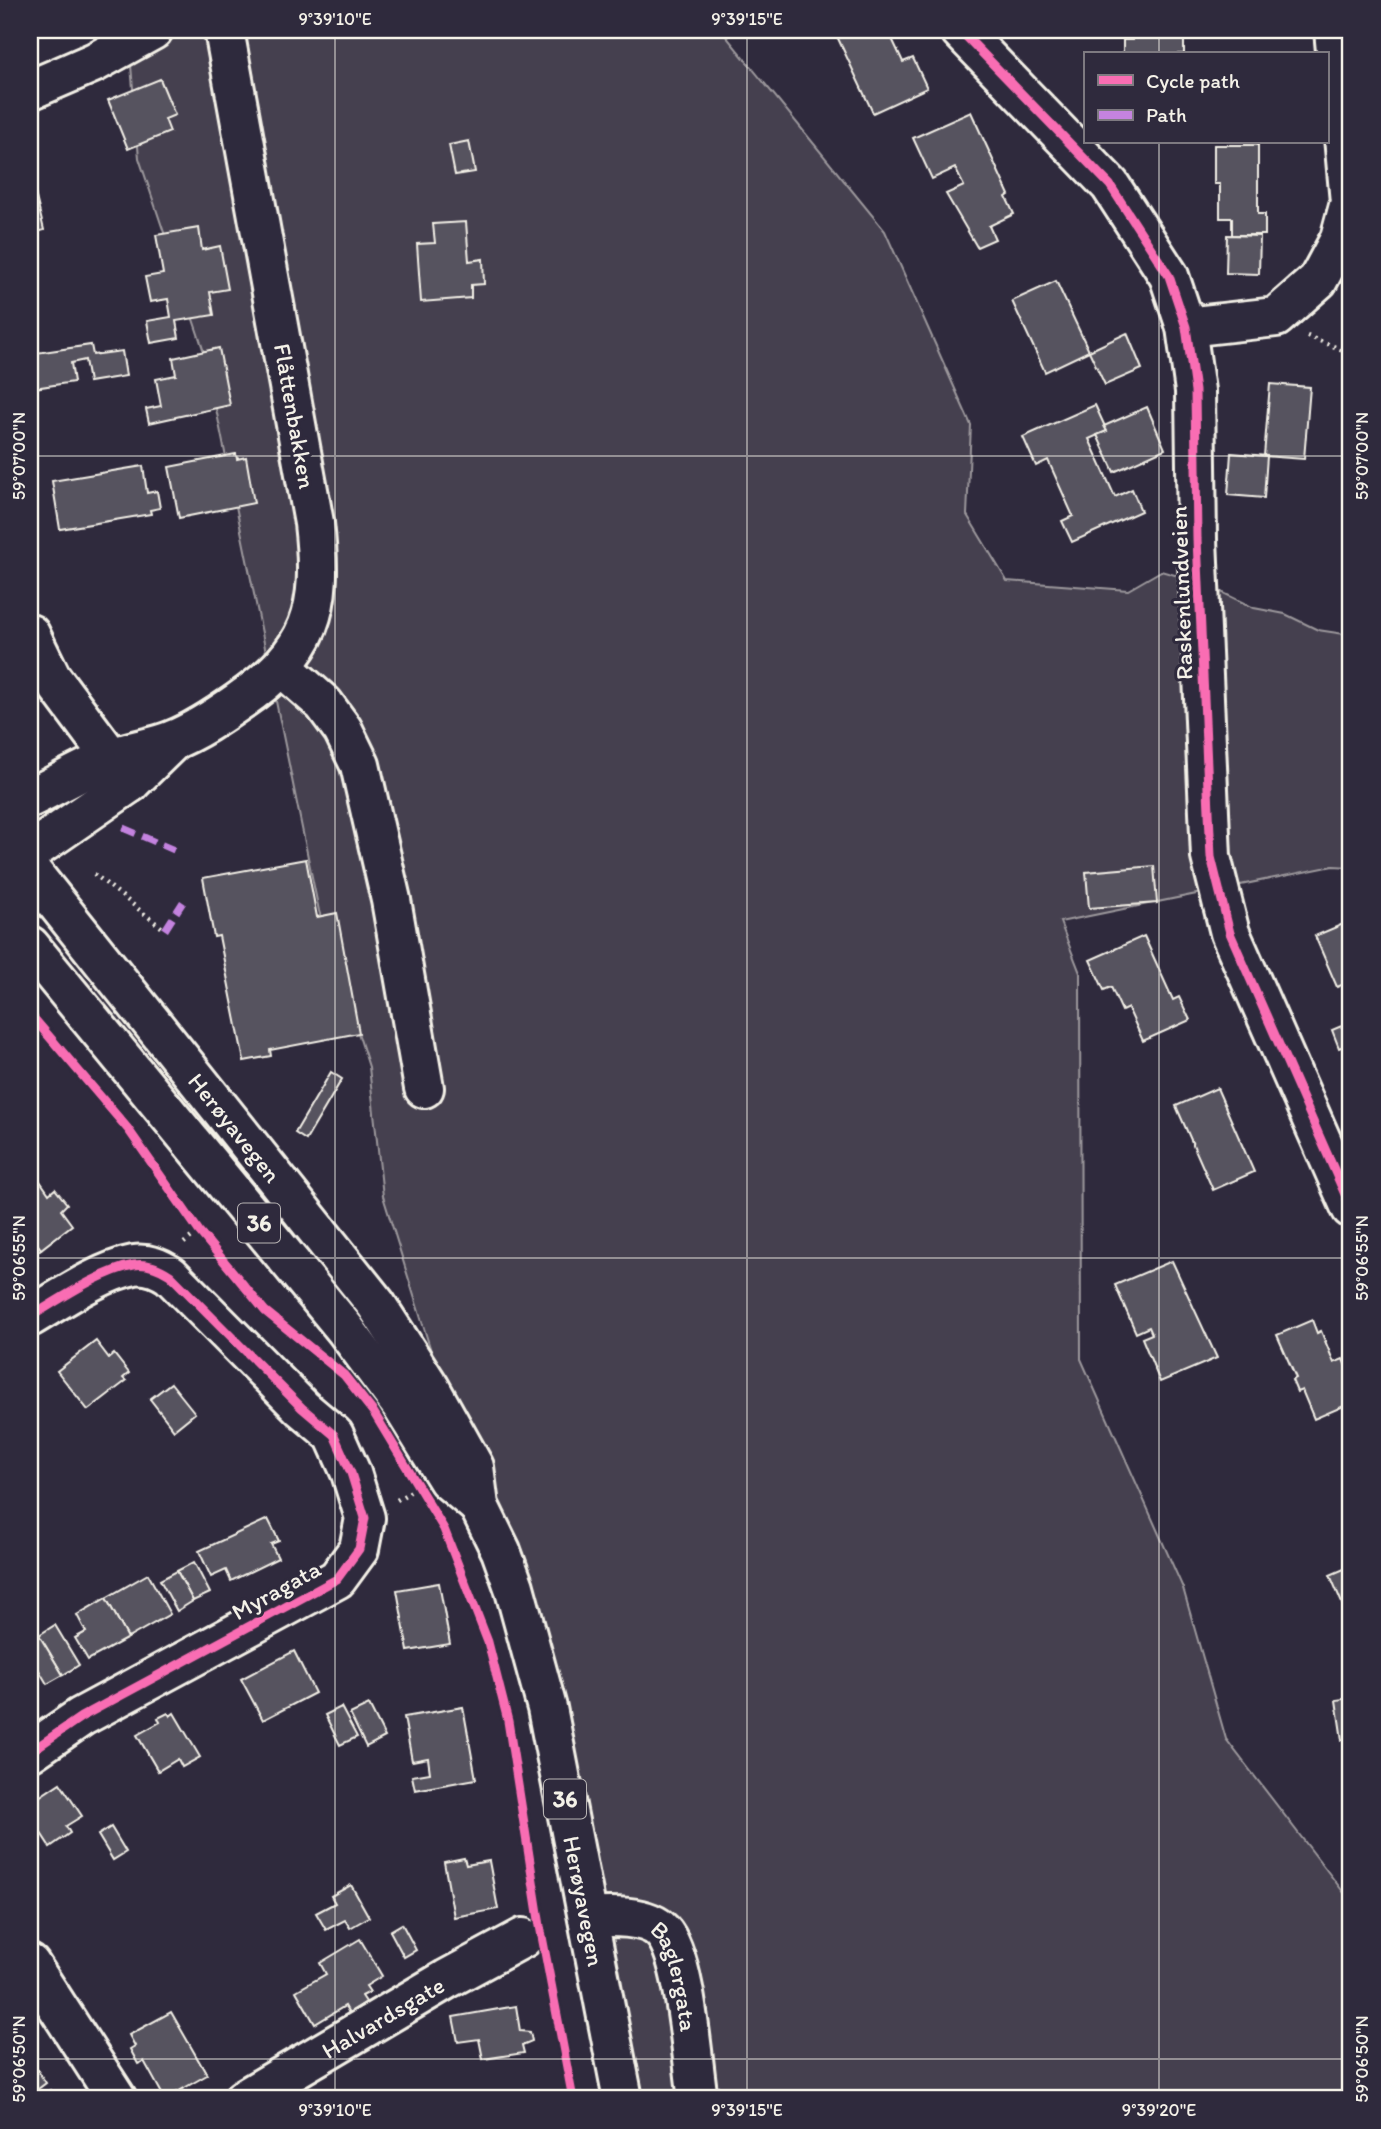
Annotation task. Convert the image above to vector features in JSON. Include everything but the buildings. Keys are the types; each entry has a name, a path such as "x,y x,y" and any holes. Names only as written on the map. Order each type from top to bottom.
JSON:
{"main road":[{"path":"30,90 95,62 153,30"},
{"name":"Raskenlundveien","path":"960,30 1110,185 1169,276 1186,327 1195,391 1197,539 1211,857 1230,933 1351,1208"},
{"path":"1186,327 1276,317 1318,280 1340,239 1350,202 1334,30"},
{"name":"Flåttenbakken","path":"30,852 121,770 223,712 282,667 311,620 318,580 317,552 221,37"},
{"path":"30,634 51,677 121,770"},
{"path":"282,667 324,704 343,730 360,765 391,900 424,1088"},
{"name":"Flåttenbakken","path":"30,798 121,770"},
{"name":"Herøyavegen","path":"30,870 376,1304 430,1388 474,1467 479,1506 501,1551 532,1646 589,1917 623,2099"},
{"name":"Herøyavegen","path":"30,946 345,1329 402,1406 448,1480 479,1506"},
{"name":"Myragata","path":"30,1317 94,1281 134,1265 157,1266 170,1275 302,1408 334,1435 351,1473 365,1518 359,1549 337,1579 81,1717 30,1752"},
{"name":"Baglergata","path":"589,1917 607,1916 646,1922 661,1929 670,1942 679,1975 698,2099"},
{"name":"Halvardsgate","path":"244,2099 447,1979 523,1938"},
{"path":"30,1964 117,2099"}],"path":[{"path":"94,874 165,930"},
{"path":"192,1222 204,1238"},
{"path":"414,1476 424,1492"}],"shaded area":[{"path":"121,30 721,30 885,231 971,425 967,515 1007,581 1128,590 1161,571 1203,583 1254,608 1285,614 1318,630 1351,635 1351,867 1333,866 1060,922 1080,973 1081,1359 1183,1588 1226,1739 1351,1902 1351,2099 627,2099 534,1664 454,1425 383,1196 369,1067 319,911 205,355 139,158 130,54"}],"marked path":[{"path":"123,828 174,850"},
{"path":"165,930 183,902"}],"cycle path":[{"path":"960,30 1110,185 1169,276 1186,327 1195,391 1197,539 1211,857 1230,933 1351,1208"},
{"path":"30,1014 128,1129 199,1231 265,1311 344,1375 374,1413 444,1529 488,1642 508,1721 540,1926 573,2099"},
{"path":"30,1317 80,1287 121,1268 144,1265 166,1272 302,1408 334,1435 351,1473 365,1518 359,1549 337,1579 81,1717 30,1752"}]}
